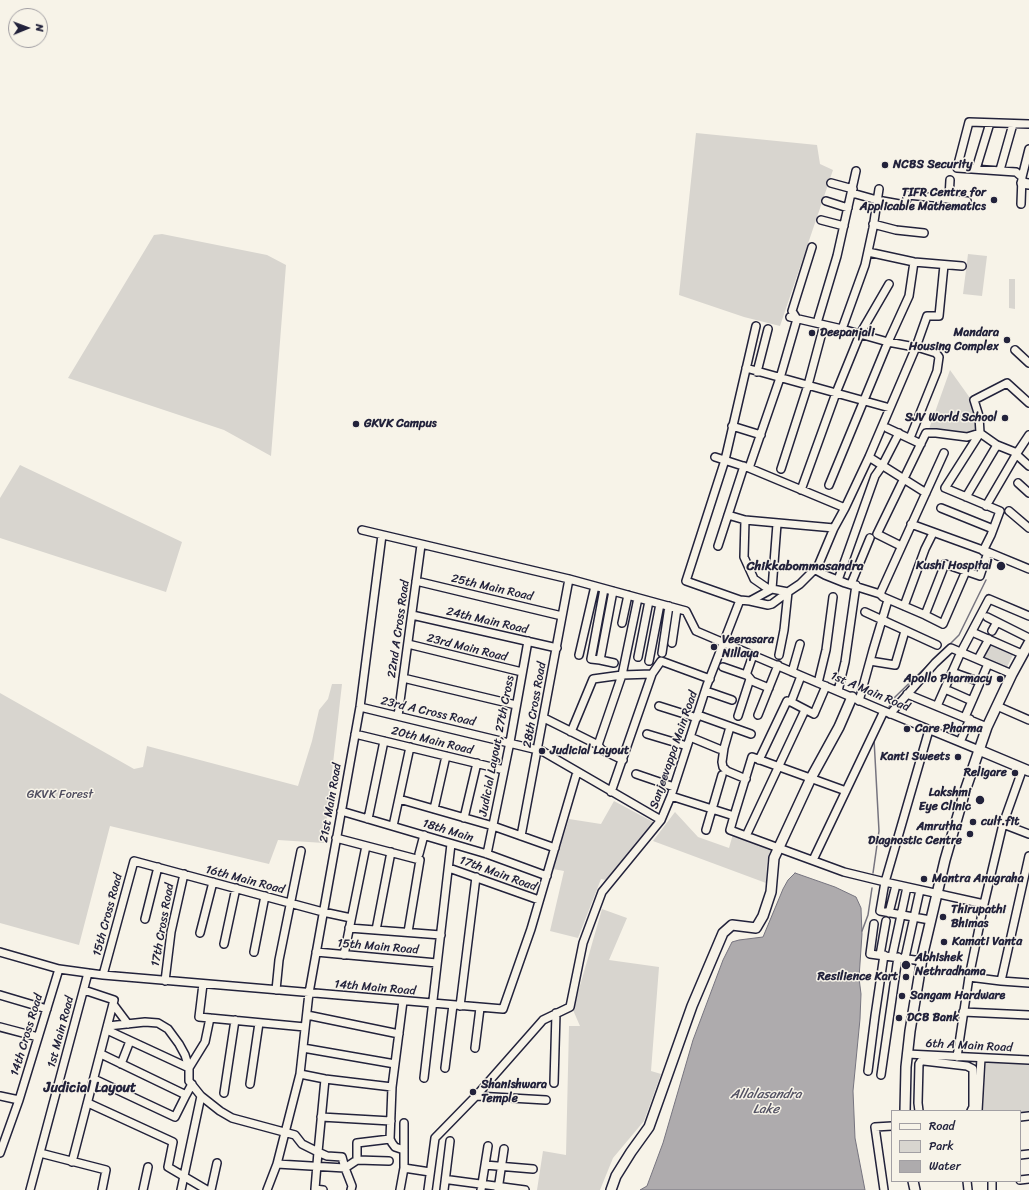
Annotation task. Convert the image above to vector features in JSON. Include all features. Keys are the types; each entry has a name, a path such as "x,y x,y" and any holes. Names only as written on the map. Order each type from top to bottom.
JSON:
{"street":[{"path":"1024,181 1016,172 957,168 969,122 1029,124"},
{"path":"976,169 990,123"},
{"path":"1000,170 1013,124"},
{"path":"1021,204 1029,149"},
{"path":"817,323 837,256 856,171"},
{"path":"949,198 950,180"},
{"path":"831,183 877,200 905,205 908,195 967,201"},
{"path":"842,329 865,265 874,224 879,189"},
{"path":"826,201 848,208"},
{"path":"821,220 844,226"},
{"path":"874,224 896,230 924,233"},
{"path":"718,546 728,515 761,435 780,378 793,318 792,311 812,247"},
{"path":"868,252 914,262 962,266"},
{"path":"829,485 863,401 909,296 914,262"},
{"path":"756,326 725,460 686,581 740,600 768,605 772,604 800,584 818,566 834,528 869,458 916,347 927,316 940,316 944,264"},
{"path":"801,490 836,393 860,334 889,284"},
{"path":"793,318 936,353 939,357 938,371 910,438"},
{"path":"781,469 808,386 824,325"},
{"path":"757,372 768,329"},
{"path":"1015,350 1029,363"},
{"path":"746,368 890,408"},
{"path":"925,615 944,564 980,576 993,529 1000,511 945,488 980,434 979,416 974,400 1007,383 1029,403"},
{"path":"732,426 761,435"},
{"path":"887,428 921,444"},
{"path":"838,580 875,476 882,466 899,433"},
{"path":"902,546 877,534 926,434 936,433 967,437 980,434 997,445 1017,454 1029,466"},
{"path":"986,506 1029,436"},
{"path":"966,497 997,445"},
{"path":"880,594 944,453"},
{"path":"715,457 747,467 845,508"},
{"path":"869,458 926,493"},
{"path":"1018,483 1029,493"},
{"path":"941,508 993,529"},
{"path":"1009,511 1029,528"},
{"path":"728,515 745,520 834,528"},
{"path":"745,520 744,557 754,578 771,590 788,592"},
{"path":"771,590 778,524"},
{"path":"911,524 1029,569"},
{"path":"362,530 569,579 669,606 677,609 672,643"},
{"path":"904,606 925,549 933,533"},
{"name":"21st Main Road","path":"267,1190 277,1164 300,1074 309,993 360,707 382,535"},
{"path":"838,692 845,662 853,585 870,538"},
{"name":"22nd A Cross Road","path":"398,716 421,544"},
{"path":"814,570 880,594 888,600 925,615 942,624 966,571"},
{"name":"28th Cross Road","path":"521,836 569,579"},
{"name":"25th Main Road","path":"416,581 562,616"},
{"path":"579,655 595,586"},
{"path":"604,588 591,659 614,663"},
{"path":"750,601 771,590"},
{"path":"600,660 613,591"},
{"path":"779,655 784,630 788,592"},
{"path":"622,623 628,595"},
{"path":"818,683 826,650 833,597"},
{"path":"598,745 622,675 638,598"},
{"path":"937,706 961,652 989,598 1029,616"},
{"name":"Sanjeevappa Main Road","path":"428,1190 435,1138 476,1096 543,1020 570,1007 583,943 602,892 661,820 671,796 710,679 740,600"},
{"path":"610,1190 616,1176 649,1127 692,1006 723,933 732,925 756,928 763,916 771,892 774,858 811,778 856,699 870,661 888,600"},
{"path":"638,657 649,601"},
{"path":"649,661 660,604"},
{"path":"662,652 669,606"},
{"name":"1st A Main Road","path":"677,609 686,611 696,631 838,692 1026,769"},
{"path":"865,612 937,645"},
{"name":"24th Main Road","path":"412,614 557,648"},
{"path":"987,617 1029,638"},
{"path":"992,631 997,622"},
{"path":"870,661 895,665 905,631"},
{"path":"972,632 1022,654"},
{"path":"978,659 989,639"},
{"name":"Judicial Layout, 27th Cross","path":"487,854 510,742 528,641"},
{"path":"905,1110 907,1054 922,961 936,893 954,827 987,727 1022,654 1029,643"},
{"name":"23rd Main Road","path":"408,644 522,672"},
{"path":"792,672 800,644"},
{"path":"813,860 846,791 887,712 907,694 935,663 952,648 1012,674"},
{"path":"738,716 753,655"},
{"path":"612,792 652,674 660,661 710,679"},
{"path":"960,742 972,701 988,664"},
{"path":"758,715 778,665"},
{"path":"723,667 748,677 752,681 769,688"},
{"path":"952,672 980,682"},
{"path":"571,732 592,678 652,674"},
{"path":"759,760 787,701 790,702 801,676"},
{"path":"403,678 516,705"},
{"path":"790,702 814,714 826,686"},
{"path":"945,689 972,701"},
{"path":"706,691 732,700"},
{"path":"907,694 987,727"},
{"path":"659,706 697,716 751,734"},
{"path":"996,706 1028,719"},
{"name":"23rd A Cross Road","path":"360,707 510,742 542,751 661,820"},
{"path":"746,836 805,710"},
{"path":"544,718 598,745 602,750 623,760"},
{"path":"730,727 724,748 722,762 723,767 746,779"},
{"path":"929,730 885,882 880,911 930,920"},
{"name":"20th Main Road","path":"355,734 504,770"},
{"path":"648,734 688,746"},
{"path":"690,738 719,749"},
{"path":"368,819 384,741"},
{"path":"393,826 410,747"},
{"path":"434,809 446,756"},
{"path":"846,791 752,757 730,830 844,872 984,904"},
{"path":"464,818 478,764"},
{"path":"957,1057 969,977 1003,824 1026,769"},
{"name":"14th Main Road","path":"0,952 59,969 103,976 504,1009 540,900 577,772"},
{"path":"636,774 674,787"},
{"path":"706,830 722,775"},
{"path":"671,796 734,816"},
{"path":"399,800 493,826 555,848"},
{"name":"18th Main","path":"341,811 487,854 546,876"},
{"path":"1003,824 1029,834"},
{"path":"408,932 424,835"},
{"path":"336,838 391,852 420,857"},
{"path":"424,1078 451,844"},
{"path":"344,955 366,846"},
{"path":"276,990 279,960 301,851"},
{"path":"376,930 391,852"},
{"path":"1001,981 1029,856"},
{"name":"16th Main Road","path":"134,861 323,912 351,918"},
{"name":"15th Cross Road","path":"103,976 134,861"},
{"path":"145,919 158,867"},
{"name":"17th Main Road","path":"449,868 540,900"},
{"name":"17th Cross Road","path":"165,981 171,932 184,874"},
{"path":"445,1068 476,877"},
{"path":"200,933 214,882"},
{"path":"889,913 896,884"},
{"path":"868,1071 875,1016 892,957 907,887"},
{"path":"224,944 236,888"},
{"path":"892,957 914,917 920,890"},
{"path":"254,952 265,896"},
{"path":"881,1075 889,1017 892,957 886,921"},
{"path":"874,924 870,954 922,961"},
{"path":"349,928 441,935"},
{"name":"15th Main Road","path":"316,952 438,963"},
{"name":"14th Cross Road","path":"1,1148 19,1100 59,969"},
{"name":"1st Main Road","path":"30,1190 88,973"},
{"path":"969,977 1029,983"},
{"path":"202,984 199,1017 305,1027"},
{"path":"84,990 114,1000 114,1004 128,1024"},
{"path":"0,995 47,1008"},
{"path":"403,1001 392,1086 390,1139 395,1147 404,1150"},
{"path":"72,1162 114,1004"},
{"path":"475,1048 480,1008"},
{"path":"963,1012 1029,1015"},
{"path":"554,1083 556,1013"},
{"path":"307,1015 399,1034"},
{"path":"875,1016 889,1017"},
{"path":"189,1068 205,1042 210,1018"},
{"path":"224,1093 235,1020"},
{"path":"107,1028 145,1022 158,1023 168,1029 185,1055 189,1068 189,1081 201,1096 220,1111 232,1118 295,1135 302,1144 318,1152 327,1156 342,1157 352,1186 351,1190"},
{"path":"250,1084 259,1023"},
{"path":"0,1027 38,1037"},
{"path":"107,1028 130,1041 189,1068"},
{"path":"121,1064 130,1041"},
{"path":"303,1048 395,1064"},
{"path":"101,1054 186,1095"},
{"name":"6th A Main Road","path":"907,1054 1029,1060"},
{"path":"978,1110 981,1058"},
{"path":"919,1110 918,1082 919,1064 921,1062 971,1066 974,1072 973,1106 971,1110"},
{"path":"300,1074 325,1079 392,1086"},
{"path":"94,1079 175,1117 192,1084"},
{"path":"323,1190 315,1188 325,1079"},
{"path":"905,1082 918,1082"},
{"path":"905,1095 918,1095"},
{"path":"0,1096 19,1100"},
{"path":"181,1190 201,1096"},
{"path":"476,1096 546,1100"},
{"path":"88,1103 173,1142 168,1167 184,1175 207,1190"},
{"path":"322,1117 391,1121"},
{"path":"400,1190 404,1168 404,1123"},
{"path":"884,1190 875,1127 891,1126"},
{"path":"357,1160 357,1143 390,1139"},
{"path":"444,1190 450,1141"},
{"path":"482,1187 488,1146"},
{"path":"498,1188 504,1150"},
{"path":"40,1153 106,1170 102,1190"},
{"path":"277,1164 345,1168 357,1160 389,1161"},
{"path":"211,1190 217,1163"},
{"path":"485,1165 533,1169"},
{"path":"143,1190 148,1167"},
{"path":"404,1168 430,1172"},
{"path":"450,1180 482,1187 525,1190"}],"green space":[{"path":"696,133 817,145 820,164 833,170 780,326 744,317 679,295"},
{"path":"162,234 267,255 286,265 271,456 224,430 68,378 154,235"},
{"path":"968,254 987,256 982,296 963,294"},
{"path":"1009,279 1015,279 1015,309 1009,308"},
{"path":"950,370 970,398 977,427 976,433 967,435 929,429"},
{"path":"20,465 182,542 166,592 0,538 0,498"},
{"path":"990,642 1014,653 1006,669 981,658"},
{"name":"GKVK Forest","path":"332,684 342,684 324,843 278,840 269,864 110,826 79,945 0,923 0,693 134,769 143,767 147,746 298,786 312,741 319,710 328,699"},
{"path":"614,801 655,823 606,880 601,879 578,938 550,931 564,871 553,869 569,819 601,824"},
{"path":"675,812 698,837 729,848 733,834 772,848 767,862 766,883 653,841"},
{"path":"602,909 627,918 609,960 659,967 651,1071 661,1074 644,1121 613,1158 600,1190 537,1190 543,1151 566,1155 569,1026 580,1026 573,1010"},
{"path":"986,1062 1029,1063 1029,1114 1021,1114 1021,1110 983,1110"}],"water":[{"name":"Allalasandra Lake","path":"795,873 835,887 856,897 861,908 862,934 859,978 861,994 860,1019 853,1091 855,1138 865,1190 640,1190 647,1186 663,1143 693,1040 723,960 732,942 763,937 783,889 788,880"}],"waterway":[{"path":"946,648 959,635 986,580"},
{"path":"889,707 895,697 931,662"},
{"path":"873,873 879,831 874,739"},
{"path":"862,931 868,915 872,888"}],"place":[{"name":"NCBS Security","path":"885,165"},
{"name":"TIFR Centre for Applicable Mathematics","path":"994,200"},
{"name":"Deepanjali","path":"812,333"},
{"name":"Mandara Housing Complex","path":"1007,340"},
{"name":"SJV World School","path":"1005,418"},
{"name":"GKVK Campus","path":"356,424"},
{"name":"Kushi Hospital","path":"1001,566"},
{"name":"Veerasara Nillaya","path":"714,647"},
{"name":"Apollo Pharmacy","path":"1000,679"},
{"name":"Care Pharma","path":"907,729"},
{"name":"Judicial Layout","path":"542,751"},
{"name":"Kanti Sweets","path":"958,757"},
{"name":"Religare","path":"1015,773"},
{"name":"Lakshmi Eye Clinic","path":"980,800"},
{"name":"cult.fit","path":"973,822"},
{"name":"Amrutha Diagnostic Centre","path":"970,834"},
{"name":"Mantra Anugraha","path":"924,879"},
{"name":"Thirupathi Bhimas","path":"943,917"},
{"name":"Kamati Vanta","path":"944,942"},
{"name":"Abhishek Nethradhama","path":"906,965"},
{"name":"Resilience Kart","path":"906,977"},
{"name":"Sangam Hardware","path":"902,996"},
{"name":"DCB Bank","path":"899,1018"},
{"name":"Shanishwara Temple","path":"473,1092"}],"district":[{"name":"Chikkabommasandra","path":"805,567"},
{"name":"Judicial Layout","path":"90,1088"}]}
